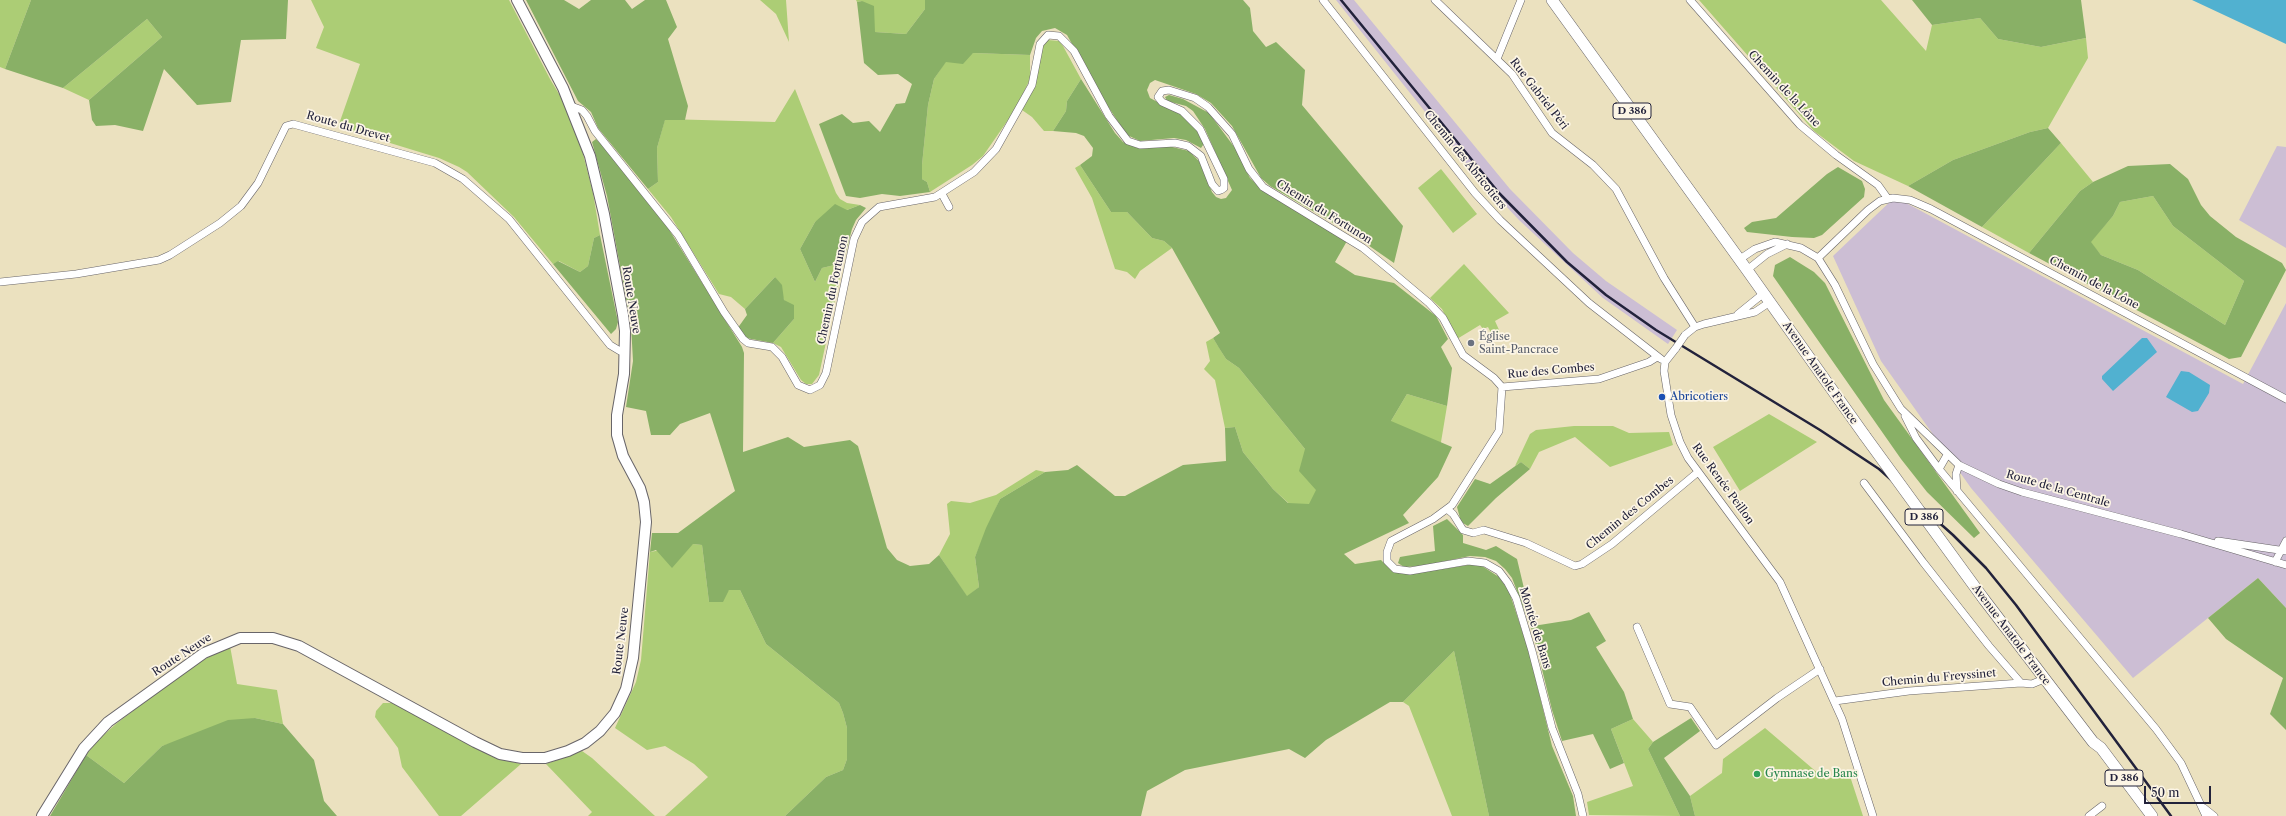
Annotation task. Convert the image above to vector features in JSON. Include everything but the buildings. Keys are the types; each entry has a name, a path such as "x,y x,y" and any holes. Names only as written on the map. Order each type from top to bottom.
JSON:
{"main road":[{"name":"Avenue Anatole France","path":"1552,0 1983,598 2092,742 2101,748 2152,816"},
{"name":"Avenue Anatole France","path":"2092,742 2095,753 2143,816"}],"street":[{"name":"Route Neuve","path":"42,816 84,748 108,722 204,653 240,638 273,638 298,646 500,754 522,758 545,758 568,751 585,743 600,731 615,713 626,689 633,658 646,522 644,502 640,488 623,456 617,435 617,415 624,374 625,351 623,315 604,214 590,156 571,106 517,0"},
{"name":"Chemin des Abricotiers","path":"1324,0 1475,193 1500,220 1590,303 1665,362"},
{"name":"Rue Gabriel Péri","path":"1435,0 1512,74 1552,133 1593,165 1616,189 1664,278 1695,327"},
{"path":"1497,59 1520,0"},
{"name":"Chemin de la Lône","path":"1690,0 1800,125 1836,155 1878,185 1888,199"},
{"name":"Chemin du Fortunon","path":"571,106 582,110 587,116 595,131 678,235 724,312 743,339 748,343 772,347 782,357 798,385 806,390 818,388 826,373 854,239 862,222 879,207 922,200 942,194 974,172 996,149 1032,85 1040,44 1048,35 1060,36 1074,51 1109,116 1128,140 1140,145 1175,143 1188,146 1201,156 1212,184 1218,191 1221,190 1224,188 1224,179 1200,129 1182,111 1162,102 1158,96 1162,91 1169,90 1195,98 1208,107 1232,134 1249,169 1263,187 1363,248 1408,285 1442,318 1463,355 1494,378 1502,387"},
{"name":"Route du Drevet","path":"0,282 76,274 159,260 170,256 220,223 242,206 258,183 286,126 293,124 435,163 463,179 509,219 610,345 620,351 625,351"},
{"path":"942,194 949,207"},
{"name":"Chemin de la Lône","path":"1818,258 1868,210 1880,201 1893,198 1910,200 1931,209 2286,399"},
{"name":"Route de la Centrale","path":"1740,259 1763,246 1775,242 1801,248 1818,258 1835,284 1873,364 1901,409 1947,456 1959,465 1999,484 2022,492 2198,539 2286,565"},
{"path":"1748,270 1767,254 1788,244"},
{"path":"1738,314 1767,297"},
{"path":"1665,362 1685,335 1695,327 1738,314 1755,312 1767,297"},
{"name":"Rue des Combes","path":"1387,552 1391,541 1447,510 1473,473 1499,431 1502,387 1599,379 1649,362 1657,357"},
{"name":"Rue Renée Peillon","path":"1665,362 1665,381 1675,427 1688,458 1780,582 1835,701 1873,816"},
{"path":"1901,409 1916,438 1939,469 2156,729 2181,763 2206,816"},
{"path":"1939,469 1947,456"},
{"path":"1957,491 1956,474 1959,465"},
{"name":"Chemin des Combes","path":"1447,510 1453,514 1463,530 1473,533 1484,530 1526,543 1575,566 1582,564 1612,544 1698,472"},
{"path":"1864,483 1989,646 2021,683"},
{"name":"Route de la Centrale","path":"2198,539 2284,550"},
{"path":"2275,562 2284,550 2286,541"},
{"name":"Montée de Bans","path":"1387,552 1387,561 1395,569 1410,571 1468,561 1485,563 1499,571 1508,583 1516,598 1552,728 1578,794 1583,816"},
{"path":"1637,627 1670,704 1690,707 1716,745 1777,698 1820,669"},
{"name":"Chemin du Freyssinet","path":"1835,701 1909,691 2021,683 2032,684 2044,679"},
{"path":"2089,816 2102,806"},
{"path":"2202,807 2214,816"}],"shaded area":[{"path":"1336,0 1354,0 1510,189 1573,253 1606,281 1677,330 1668,344 1603,298 1519,220 1469,167"},
{"path":"2277,146 2286,147 2286,248 2239,220"},
{"path":"1895,197 2243,384 2286,303 2286,608 2258,578 2133,678 1971,488 1881,361 1833,256"}],"green space":[{"path":"0,0 31,0 5,69 0,67"},
{"path":"31,0 288,0 286,39 241,40 231,102 197,105 164,69 143,131 115,125 96,126 92,120 89,100 162,37 147,19 63,88 5,69"},
{"path":"311,0 509,0 550,79 565,104 580,142 593,193 600,235 594,238 588,266 580,272 559,261 553,264 514,217 467,172 459,167 439,158 338,127 360,64 316,48 324,27"},
{"path":"526,0 564,0 579,9 591,0 625,0 632,9 645,0 666,0 677,27 668,39 688,106 685,120 665,120 657,148 658,182 648,189 598,128 591,112 578,101"},
{"path":"760,0 786,0 789,42 776,14"},
{"path":"856,0 925,0 925,9 906,34 875,32 862,1 857,2"},
{"path":"925,0 1243,0 1250,8 1253,31 1266,47 1276,42 1305,70 1302,105 1403,226 1394,263 1352,234 1270,186 1261,178 1232,126 1211,103 1196,94 1155,80 1150,83 1147,90 1150,98 1180,114 1197,129 1205,142 1201,148 1186,140 1174,138 1140,141 1127,135 1103,99 1067,35 1055,28 1042,31 1036,38 1030,55 973,53 963,64 946,62 934,79 928,105 922,179 927,182 930,192 900,196 882,194 860,198 846,196 819,124 842,114 853,123 869,121 880,132 896,104 905,103 912,84 898,74 878,75 864,63 857,2 862,1 874,6 875,32 906,34 925,9"},
{"path":"1699,0 1881,0 1926,51 1932,25 1980,18 1998,39 2041,47 2086,38 2088,58 2048,128 2030,132 1953,160 1908,186 1854,161 1814,131"},
{"path":"1912,0 2081,0 2086,38 2041,47 1998,39 1980,18 1932,25"},
{"path":"147,19 162,37 89,100 63,88"},
{"path":"1048,40 1059,41 1081,79 1067,101 1066,111 1053,131 1044,131 1032,117 1022,110 1035,85 1040,55 1043,46"},
{"path":"973,53 1030,55 1030,79 1017,107 983,156 972,165 930,192 927,182 922,179 922,165 928,105 934,79 946,61"},
{"path":"1081,79 1115,133 1123,142 1140,149 1168,146 1189,151 1199,161 1212,192 1216,197 1221,199 1226,198 1232,190 1205,129 1193,111 1186,106 1167,101 1165,97 1169,95 1183,99 1209,113 1235,148 1250,178 1263,190 1347,241 1335,262 1355,275 1394,283 1436,316 1448,339 1441,347 1452,368 1447,406 1407,394 1391,421 1452,447 1438,477 1403,515 1409,523 1344,554 1355,564 1381,560 1391,570 1412,574 1474,564 1482,566 1499,577 1509,591 1529,652 1552,746 1573,796 1576,816 1489,816 1454,651 1403,702 1390,702 1326,740 1305,758 1289,749 1185,770 1147,791 1141,816 785,816 826,777 843,770 847,759 847,728 843,713 839,703 766,644 740,590 729,590 723,602 709,602 702,545 693,544 672,568 656,550 650,552 652,533 678,533 735,491 710,413 680,424 670,435 651,435 646,411 626,407 633,361 631,325 607,196 592,142 596,139 606,149 665,223 742,347 744,353 743,452 788,437 804,447 850,440 858,446 887,548 897,560 910,566 929,564 939,555 967,596 979,587 975,557 986,528 1000,499 1045,472 1068,470 1077,465 1115,496 1125,496 1183,465 1226,461 1225,428 1235,427 1243,452 1273,489 1288,503 1309,504 1316,490 1299,471 1305,449 1239,368 1226,359 1213,338 1220,333 1172,248 1164,241 1152,238 1127,212 1111,212 1080,165 1092,156 1093,148 1084,136 1076,133 1053,131 1066,111 1067,101"},
{"path":"795,89 836,193 840,199 847,203 860,205 815,222 800,249 815,282 822,268 843,263 819,375 812,384 806,384 801,380 781,347 773,343 794,319 784,300 775,277 745,309 731,297 719,294 671,217 648,189 658,182 657,148 665,119 775,122"},
{"path":"2048,128 2061,143 1982,227 1908,186 1953,160 2030,132"},
{"path":"2061,143 2093,182 2080,191 2029,253 1982,227"},
{"path":"2170,164 2188,179 2201,205 2210,216 2236,237 2282,263 2286,270 2241,357 2229,359 2029,253 2080,191 2093,182 2128,166","holes":["2153,196 2173,226 2244,281 2225,325 2138,270 2101,255 2091,242 2113,216 2120,202"]},
{"path":"1080,165 1111,212 1127,212 1152,238 1164,241 1172,248 1140,271 1135,279 1127,272 1115,269 1092,198 1075,168"},
{"path":"1838,167 1862,181 1865,189 1864,197 1822,235 1814,238 1792,237 1747,232 1744,228 1752,222 1776,218 1827,174"},
{"path":"1441,169 1477,214 1453,233 1418,188"},
{"path":"2153,196 2173,226 2244,281 2225,325 2138,270 2101,255 2090,242 2113,216 2120,202"},
{"path":"835,204 847,210 860,205 866,208 856,220 852,229 843,263 822,268 815,282 800,249 815,222"},
{"path":"600,235 618,322 616,329 611,334 553,264 558,261 580,272 588,266 594,238"},
{"path":"1790,257 1814,272 1825,283 1884,400 1980,533 1974,538 1927,492 1901,459 1773,276 1775,265"},
{"path":"1464,264 1509,313 1495,321 1500,332 1492,335 1488,327 1483,329 1480,325 1457,339 1442,309 1430,298"},
{"path":"775,277 782,285 784,300 794,305 794,319 773,343 746,338 737,329 747,315 745,309"},
{"path":"1213,338 1226,359 1239,368 1305,449 1391,421 1407,394 1447,406 1441,442 1433,472 1329,540 1273,489 1243,452 1235,427 1225,428 1215,380 1204,369 1210,361 1206,342"},
{"path":"1769,414 1817,442 1740,491 1713,447"},
{"path":"1574,426 1613,426 1629,433 1669,432 1673,445 1610,467 1575,437 1539,452 1530,469 1521,462 1515,466 1530,434 1536,430"},
{"path":"1521,462 1530,469 1496,498 1468,526 1461,522 1457,507 1475,479 1490,484"},
{"path":"1036,470 1045,472 1000,499 975,557 979,587 967,597 939,555 950,534 947,504 951,501 970,503 996,495"},
{"path":"1447,519 1463,535 1463,543 1486,550 1496,546 1517,559 1533,626 1571,620 1589,612 1606,641 1596,647 1624,692 1633,719 1611,729 1624,763 1610,769 1593,734 1562,741 1552,710 1533,633 1512,578 1496,561 1485,557 1470,556 1422,566 1404,567 1398,563 1400,557 1435,551 1433,526"},
{"path":"693,544 702,545 709,602 729,590 740,590 766,644 839,703 843,713 847,728 847,759 843,770 826,777 785,816 665,816 708,777 694,764 665,746 647,750 615,728 636,682 641,660 650,552"},
{"path":"2258,578 2286,608 2286,730 2270,714 2283,678 2226,639 2208,618"},
{"path":"230,646 237,684 277,690 283,724 255,718 162,746 124,783 86,755 98,740 117,723 171,682 201,661"},
{"path":"1454,651 1489,816 1452,816 1409,706 1403,702"},
{"path":"383,703 394,703 495,758 521,764 461,816 439,816 402,767 398,748 375,717 376,711"},
{"path":"255,718 283,724 314,760 324,801 337,816 50,816 86,755 124,783 162,746 228,720"},
{"path":"1691,718 1700,731 1664,758 1690,796 1695,816 1680,816 1648,749 1653,742"},
{"path":"1633,719 1653,742 1648,749 1680,816 1589,815 1587,802 1633,786 1611,729"},
{"path":"1765,728 1826,780 1848,770 1863,816 1695,816 1690,796 1722,773 1723,759"},
{"path":"582,751 592,758 655,816 588,816 592,812 546,764"}],"water":[{"path":"2192,0 2286,0 2286,44"},
{"path":"2142,338 2147,338 2157,352 2113,391 2102,379 2102,376"},
{"path":"2181,371 2189,372 2210,385 2209,393 2198,411 2192,412 2166,397"}],"railway":[{"path":"1341,0 1499,193 1567,262 1606,295 1656,330 1820,430 1879,469 1953,535 1986,568 2016,605 2171,816"}],"place":[{"name":"Église Saint-Pancrace","path":"1471,343"},
{"name":"Abricotiers","path":"1662,397"},
{"name":"Gymnase de Bans","path":"1757,774"}]}
